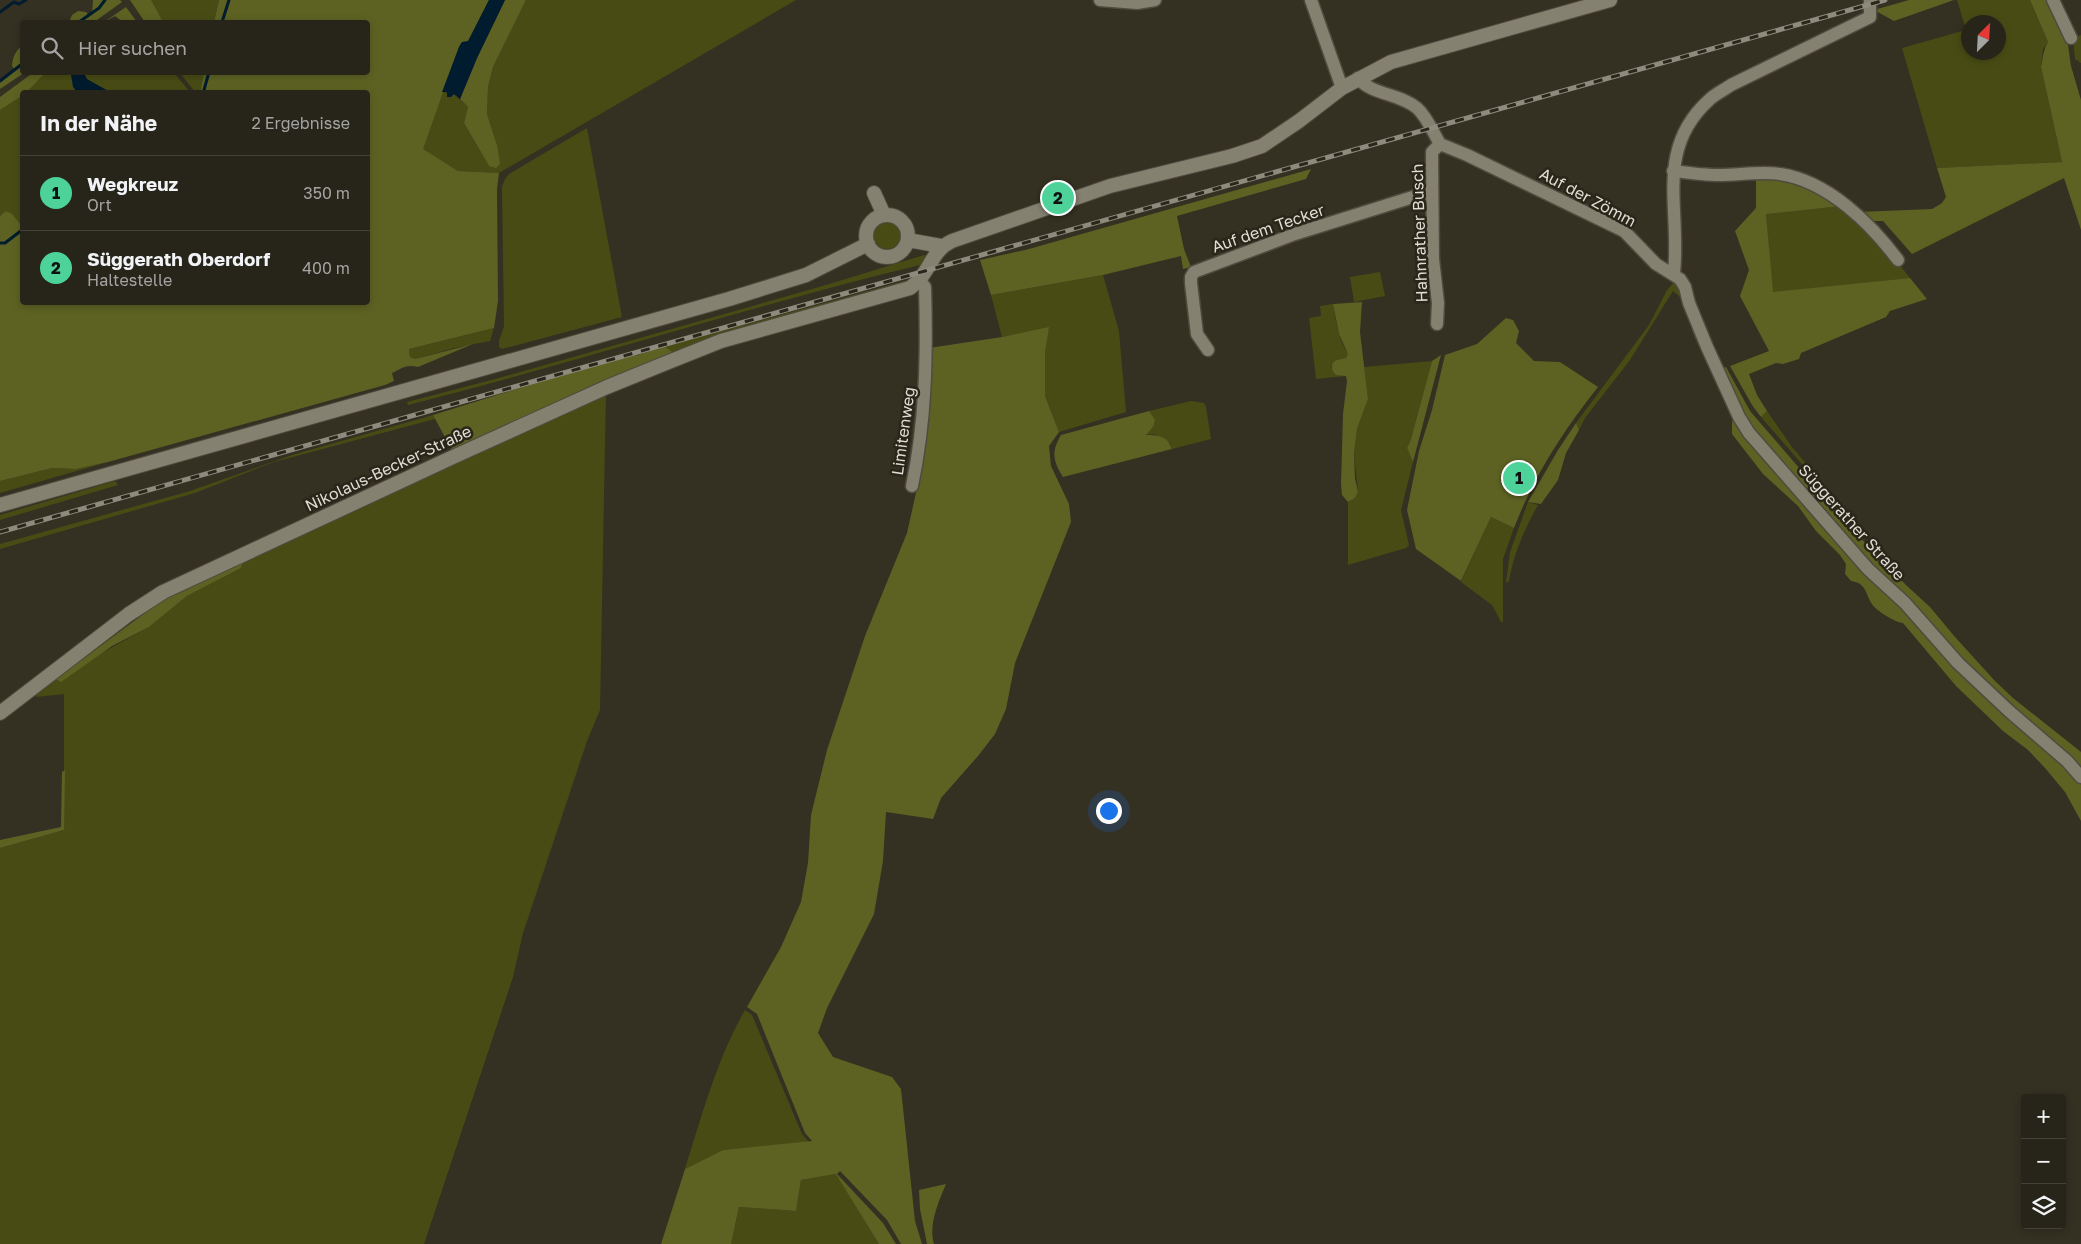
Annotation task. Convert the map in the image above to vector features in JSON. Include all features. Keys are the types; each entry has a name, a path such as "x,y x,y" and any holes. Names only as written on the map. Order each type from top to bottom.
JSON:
{"main road":[{"path":"920,280 938,251 952,241 1110,186 1232,156 1262,146 1299,122 1342,88 1391,62 1610,0"},
{"path":"874,193 884,215"},
{"path":"884,215 896,216 908,230 908,240 902,251 892,257 879,256 872,251 866,236 870,224 877,217 884,215"},
{"path":"908,240 938,251"},
{"path":"0,505 806,276 868,244"},
{"name":"Nikolaus-Becker-Straße","path":"0,713 128,614 163,592 200,574 607,387 721,341 910,288 920,280"}],"street":[{"path":"1100,0 1137,3 1155,0"},
{"path":"1311,0 1342,88"},
{"path":"1674,273 1676,255 1675,156 1680,137 1691,120 1709,99 1731,85 1870,17 1870,0"},
{"path":"2053,0 2070,38"},
{"path":"1358,78 1368,88 1403,99 1418,108 1440,144"},
{"name":"Hahnrather Busch","path":"1437,324 1438,303 1433,259 1432,152 1440,144"},
{"name":"Auf der Zömm","path":"1440,144 1484,163 1624,231 1656,264 1674,273"},
{"path":"1674,171 1717,175 1780,174 1803,181 1826,192 1864,220 1898,260"},
{"name":"Auf dem Tecker","path":"1208,350 1197,334 1191,283 1191,277 1194,272 1295,234 1432,191"},
{"name":"Süggerather Straße","path":"1674,273 1685,288 1688,303 1707,347 1738,416 1749,433 1868,569 1905,604 1958,663 2008,711 2068,761 2081,776"},
{"name":"Limitenweg","path":"912,486 926,381 925,287 920,280"}],"green space":[{"path":"93,0 120,0 122,2 97,20 70,20 72,15 78,11 86,12 89,16 92,14"},
{"path":"130,0 219,0 214,20 144,20"},
{"path":"130,0 151,0 162,20 144,20"},
{"path":"219,0 489,0 468,42 462,42 459,47 423,149 458,171 499,173 497,189 498,301 494,328 409,349 410,357 415,359 473,344 418,367 408,366 402,368 392,373 394,381 385,385 108,462 76,469 52,468 0,481 0,216 6,211 12,214 20,224 20,305 370,305 370,90 200,90 204,75 370,75 370,20 214,20"},
{"path":"505,0 526,0 493,67 488,87 487,114 497,145 500,164 496,168 489,166 464,123 468,107 460,99"},
{"path":"526,0 796,0 499,173 458,171 422,149 442,92 454,94 468,107 464,123 489,166 497,145 487,114 488,87 493,67"},
{"path":"1909,0 1954,0 1894,21 1874,10"},
{"path":"1957,0 2030,0 2048,42 2043,49 2041,67 2062,162 1937,168 1902,48 1961,31 1961,60 2006,60 2006,15 1962,15"},
{"path":"2030,0 2050,0 2067,38 2071,66 2081,100 2081,230 2064,178 1912,254 1883,221 1867,221 1858,212 1932,209 1942,203 1946,197 1937,168 2062,162 2041,67 2048,42"},
{"path":"126,7 136,20 120,20 115,16 107,20"},
{"path":"2081,35 2081,63 2075,59 2073,38"},
{"path":"20,48 21,75 0,89 0,81 15,70 12,66"},
{"path":"30,75 43,75 29,90 20,90 20,97 0,110 0,97"},
{"path":"42,75 176,75 188,90 29,90"},
{"path":"182,75 204,75 200,90 193,90"},
{"path":"20,97 20,224 7,211 0,216 0,110"},
{"path":"587,128 622,317 502,349 499,347 499,341 504,326 502,187 505,179 509,174"},
{"path":"1311,169 1306,179 1177,216 1184,249 1191,267 1183,269 1181,256 1103,275 991,295 980,260 1029,249"},
{"path":"1756,177 1800,183 1842,206 1766,214 1773,292 1910,278 1927,299 1890,311 1886,317 1801,353 1799,359 1783,364 1776,363 1749,374 1757,395 1767,411 1761,417 1730,366 1769,351 1740,296 1749,270 1735,231 1756,208"},
{"path":"1842,206 1880,240 1910,278 1772,293 1766,213"},
{"path":"887,221 897,225 901,235 897,245 887,249 877,245 873,235 877,225"},
{"path":"924,255 929,256 924,264 859,280 473,388 408,405 407,402 499,378 826,285"},
{"path":"1380,272 1385,296 1354,302 1350,277"},
{"path":"1103,275 1119,331 1126,412 1059,432 1045,396 1045,352 1048,328 1002,337 991,295"},
{"path":"915,278 913,282 675,354 664,347"},
{"path":"1673,283 1679,286 1734,418 1694,336 1681,298 1673,291 1630,360 1585,418 1579,430 1576,423 1649,325 1667,290"},
{"path":"1362,302 1360,332 1368,399 1357,429 1354,453 1355,478 1358,492 1355,498 1348,502 1342,495 1341,484 1343,414 1347,381 1346,376 1336,375 1332,368 1336,360 1346,358 1348,354 1339,334 1333,304"},
{"path":"1333,304 1340,337 1349,354 1346,358 1336,360 1331,367 1346,376 1316,379 1309,318 1321,316 1320,306"},
{"path":"1506,318 1513,320 1519,331 1516,343 1534,361 1560,362 1598,387 1550,454 1514,528 1491,517 1461,581 1416,549 1407,510 1419,451 1432,410 1445,355 1477,344"},
{"path":"1049,327 1045,352 1045,396 1059,432 1049,446 1051,466 1069,504 1071,522 1015,663 1006,709 995,734 941,798 933,819 886,812 883,861 874,914 827,1008 818,1033 833,1057 892,1077 901,1089 915,1221 922,1244 901,1244 887,1220 840,1171 837,1174 883,1223 896,1244 879,1244 836,1174 801,1180 796,1211 739,1207 731,1244 661,1244 685,1169 723,1150 812,1141 805,1133 757,1014 747,1007 781,947 801,902 808,863 811,815 827,750 865,636 907,533 920,475 929,348 1002,337"},
{"path":"494,328 490,341 454,348 415,359 410,357 409,349"},
{"path":"664,346 675,354 453,452 433,415 606,361 638,355"},
{"path":"1441,355 1413,462 1407,448 1432,361"},
{"path":"1432,361 1407,448 1413,462 1401,510 1409,545 1406,548 1348,565 1348,502 1355,498 1358,492 1354,453 1357,429 1368,399 1364,367"},
{"path":"1726,367 1750,411 1850,527 1930,607 1995,681 2013,698 2081,752 2081,771 1995,693 1856,550 1753,430 1721,369"},
{"path":"606,391 600,710 587,741 523,933 513,977 424,1244 0,1244 0,848 64,830 64,694 36,697 37,691 47,683 149,627 187,596 241,568 244,560 364,507"},
{"path":"1191,401 1204,403 1211,439 1172,449 1170,443 1154,434 1146,435 1153,427 1149,411"},
{"path":"1149,411 1155,420 1153,427 1146,435 1162,437 1168,441 1172,449 1063,477 1054,456 1061,435"},
{"path":"1767,411 1792,447 1835,498 1834,501 1761,417"},
{"path":"433,415 435,419 274,462 195,493 0,549 0,544 190,491 292,455"},
{"path":"1734,418 1749,438 2081,782 2081,821 2065,792 2028,750 2003,731 1956,686 1903,623 1891,619 1877,610 1863,587 1851,581 1845,574 1846,564 1840,555 1816,531 1798,506 1763,474 1732,434"},
{"path":"1576,423 1579,430 1566,453 1558,480 1541,504 1528,502 1558,450"},
{"path":"108,462 0,493 0,481 52,468 76,469"},
{"path":"115,481 118,485 0,520 0,515"},
{"path":"1528,502 1538,505 1520,542 1509,581 1506,583 1510,552"},
{"path":"1491,517 1514,528 1503,559 1503,622 1501,622 1492,605 1461,582"},
{"path":"244,560 241,568 187,596 149,627 112,646 61,682 56,679 157,604 195,582"},
{"path":"65,770 64,830 0,848 0,840 61,827 62,772"},
{"path":"745,1010 752,1015 802,1134 809,1142 723,1150 685,1169 718,1068"},
{"path":"837,1174 879,1244 731,1244 739,1207 796,1211 801,1180"},
{"path":"946,1184 933,1221 934,1244 927,1244 920,1209 919,1190"}],"water":[{"path":"489,0 505,0 460,99 454,94 451,97 447,97 447,92 442,92 459,47 462,42 468,41"},
{"path":"71,75 85,75 87,79 106,90 75,90"}],"waterway":[{"path":"0,12 14,2 19,4 26,0"},
{"path":"82,20 99,8 105,0"},
{"path":"223,20 229,0"},
{"path":"0,81 20,66"},
{"path":"204,90 208,75"},
{"path":"0,243 5,243 20,232"}],"railway":[{"path":"0,532 1885,0"}],"place":[{"name":"Süggerath Oberdorf","path":"1058,198"},
{"name":"Wegkreuz","path":"1519,478"}]}
